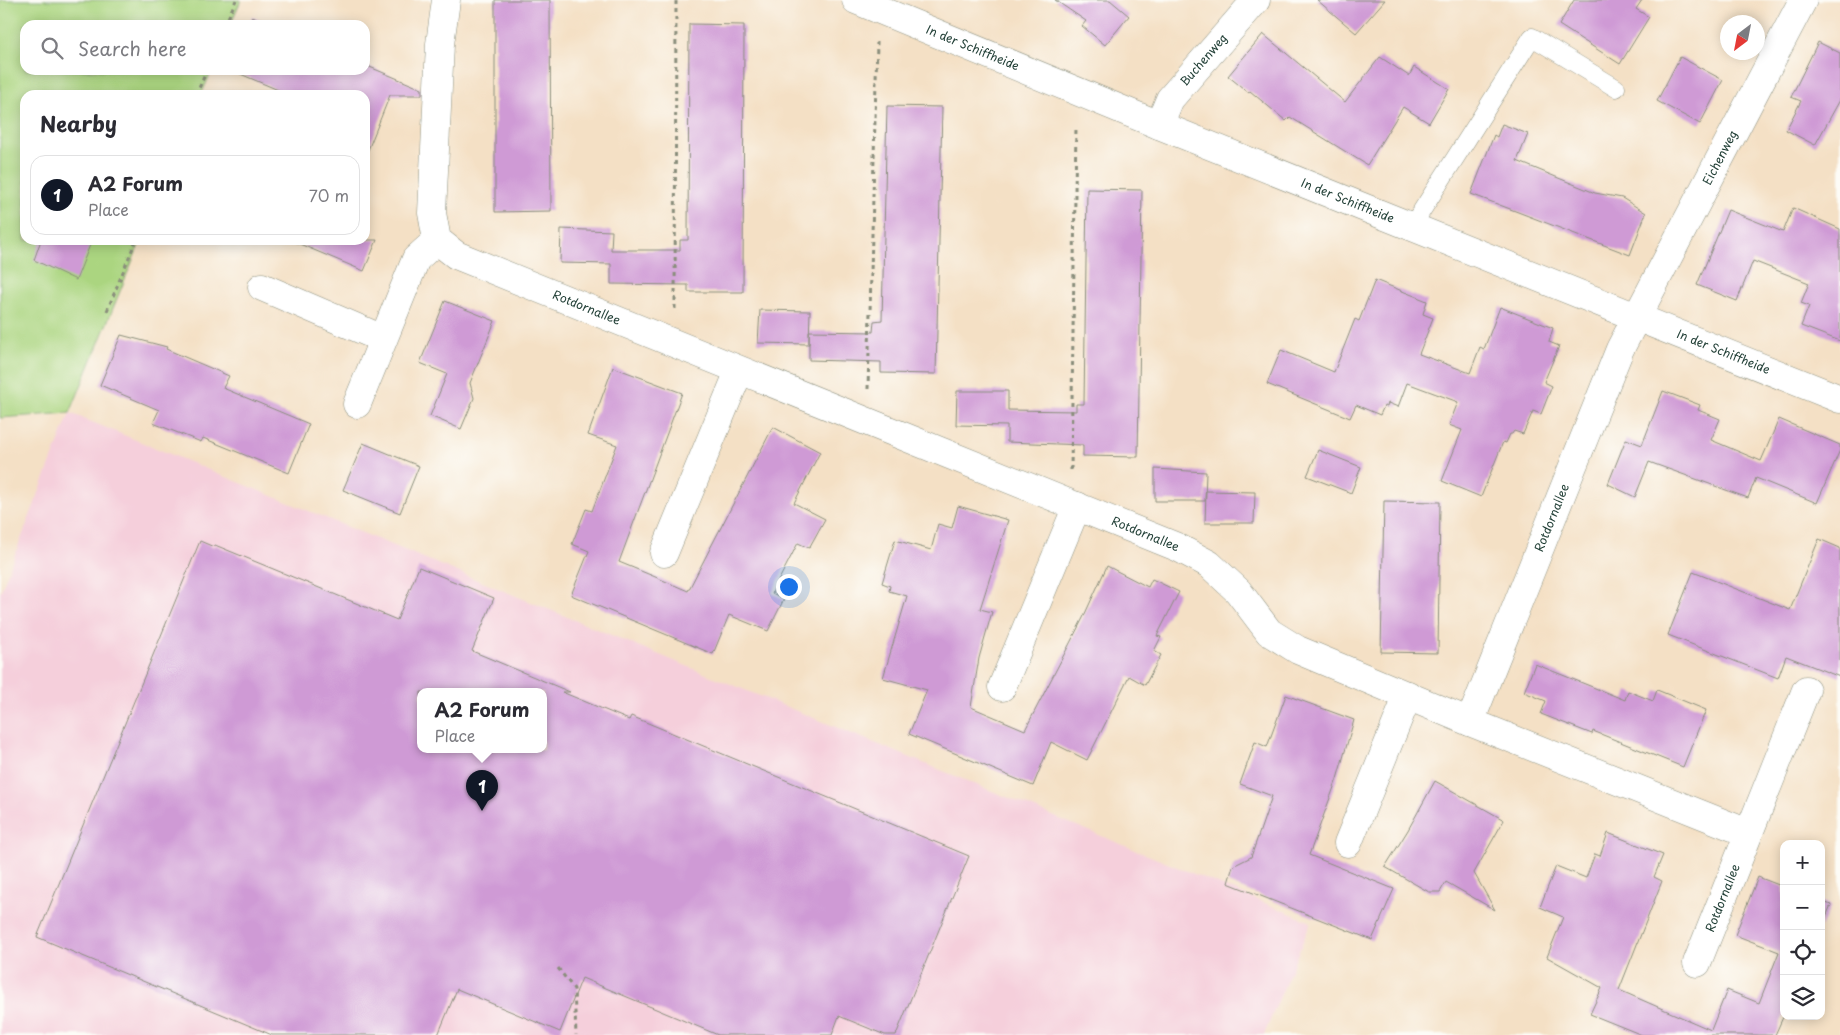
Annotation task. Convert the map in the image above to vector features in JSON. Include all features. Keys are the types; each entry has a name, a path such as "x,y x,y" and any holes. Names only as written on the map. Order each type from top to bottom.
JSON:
{"street":[{"path":"357,404 416,259 437,240 432,213 440,44 446,0"},
{"name":"Buchenweg","path":"1159,125 1170,99 1256,0"},
{"name":"Eichenweg","path":"1638,317 1802,0"},
{"name":"In der Schiffheide","path":"867,4 1159,125 1840,399"},
{"name":"Rotdornallee","path":"437,240 456,255 739,371 1177,546 1209,564 1238,591 1269,632 1298,650 1470,722 1748,833"},
{"path":"262,287 383,339"},
{"name":"Rotdornallee","path":"1470,722 1620,349 1638,317"},
{"path":"664,553 739,371"},
{"path":"1002,687 1074,504"},
{"name":"Rotdornallee","path":"1697,963 1806,690"},
{"path":"1348,843 1408,696"}],"lane":[{"path":"1412,226 1532,37 1616,88"}],"path":[{"path":"227,20 236,0"},
{"path":"675,344 676,0"},
{"path":"867,4 867,422"},
{"path":"198,90 205,75"},
{"path":"1074,504 1076,90"},
{"path":"107,311 134,245"},
{"path":"558,968 574,988 576,1035"}],"shaded area":[{"path":"70,413 1311,922 1264,1035 0,1035 0,593"}],"green space":[{"path":"0,0 241,0 232,20 20,20 20,75 210,75 203,90 20,90 20,245 139,245 70,413 0,418"}],"building":[{"path":"495,0 550,0 551,211 495,212"},
{"path":"1055,0 1110,0 1129,16 1105,45 1082,26 1086,21"},
{"path":"1317,0 1385,0 1356,33"},
{"path":"1574,0 1642,0 1636,9 1649,17 1620,64 1559,25"},
{"path":"689,24 744,25 743,292 688,292 688,285 611,284 611,264 560,263 561,229 612,231 611,250 680,250 680,240 688,240"},
{"path":"1263,34 1345,102 1380,57 1409,76 1414,67 1449,89 1429,123 1403,107 1367,165 1290,117 1286,121 1250,91 1249,93 1228,76"},
{"path":"1818,42 1840,53 1840,100 1815,145 1786,130 1801,101 1791,97"},
{"path":"1680,57 1723,80 1700,124 1657,101"},
{"path":"370,67 422,89 422,95 390,95 370,145 370,90 278,90 243,75 370,75"},
{"path":"887,106 942,107 936,374 881,373 881,362 809,360 809,331 873,332 874,321 882,320"},
{"path":"1502,124 1528,134 1517,161 1595,193 1622,198 1646,213 1630,255 1471,194 1494,135 1497,137"},
{"path":"1087,189 1142,190 1138,457 1083,456 1083,445 1007,442 1007,426 956,425 957,391 1008,391 1008,410 1076,411 1076,404 1084,404"},
{"path":"1793,208 1840,229 1840,341 1801,326 1809,306 1801,303 1809,283 1753,261 1737,301 1697,285 1728,210 1783,232"},
{"path":"370,240 377,240 364,271 302,245 370,245"},
{"path":"39,245 90,245 76,280 34,260"},
{"path":"1375,280 1427,301 1423,314 1433,318 1419,354 1470,373 1480,347 1484,349 1500,307 1553,328 1549,342 1559,346 1544,382 1552,386 1541,414 1533,411 1523,434 1514,431 1510,434 1506,443 1503,442 1481,497 1442,481 1462,430 1449,425 1458,402 1407,383 1398,407 1388,403 1387,407 1384,406 1380,415 1356,405 1350,418 1267,384 1281,350 1334,372 1355,319 1359,321"},
{"path":"445,301 495,321 470,383 474,398 461,429 430,416 447,374 420,363"},
{"path":"760,310 810,311 809,344 758,343"},
{"path":"121,335 167,347 166,349 229,376 223,388 309,424 289,473 203,438 201,442 153,423 159,410 100,385"},
{"path":"613,367 682,393 619,562 688,591 773,427 820,452 794,503 825,519 809,548 798,543 772,593 784,599 768,631 729,615 713,654 571,595 589,551 572,544 586,509 592,511 617,445 588,435"},
{"path":"1663,391 1700,405 1698,410 1720,419 1711,440 1761,461 1779,419 1840,445 1840,450 1817,503 1756,478 1748,498 1649,462 1635,497 1608,484 1626,439 1642,445"},
{"path":"363,443 419,466 400,513 343,490"},
{"path":"1318,450 1361,467 1351,493 1307,476"},
{"path":"1155,469 1206,472 1205,501 1155,501"},
{"path":"1206,491 1255,492 1254,523 1205,523"},
{"path":"1384,501 1440,502 1438,653 1381,652"},
{"path":"958,506 1008,520 980,609 992,612 979,658 971,707 1025,730 1083,618 1107,566 1148,587 1152,579 1179,592 1157,636 1161,637 1154,651 1161,655 1145,685 1129,676 1087,760 1051,742 1033,786 909,734 927,690 883,678 907,596 889,591 890,586 882,583 895,540 931,550 938,524 952,528"},
{"path":"1819,539 1840,548 1840,677 1786,656 1778,678 1668,635 1693,572 1790,610"},
{"path":"200,541 214,547 215,545 397,620 419,567 494,598 472,651 570,692 562,692 629,720 631,716 969,856 896,1035 885,1035 839,1016 832,1035 718,1035 582,978 560,1032 457,989 438,1035 272,1035 37,937"},
{"path":"1535,664 1625,700 1628,691 1653,701 1657,690 1706,710 1683,767 1593,731 1592,734 1541,714 1546,701 1524,692"},
{"path":"1286,695 1354,720 1337,779 1309,855 1394,889 1372,940 1228,883 1233,866 1251,857 1272,796 1240,784 1255,742 1267,747"},
{"path":"1435,781 1504,820 1474,873 1495,910 1446,882 1440,892 1429,892 1385,867"},
{"path":"1608,833 1663,855 1654,877 1662,881 1619,990 1711,1030 1727,990 1759,1003 1779,952 1735,935 1758,877 1780,885 1780,1020 1782,1020 1775,1035 1642,1035 1590,1014 1602,988 1547,957 1563,917 1540,907 1556,866 1586,878 1595,854 1600,856"},
{"path":"1825,903 1831,905 1825,919"}],"place":[{"name":"A2 Forum","path":"482,811"}]}
